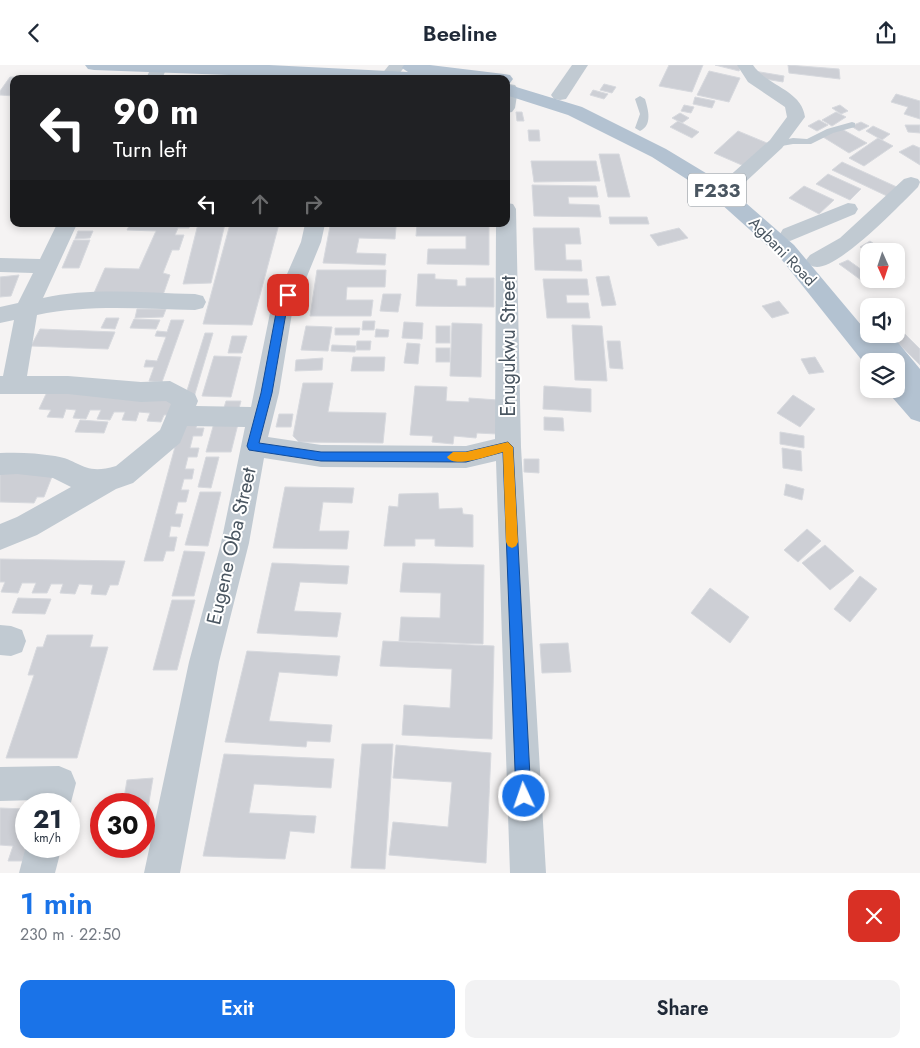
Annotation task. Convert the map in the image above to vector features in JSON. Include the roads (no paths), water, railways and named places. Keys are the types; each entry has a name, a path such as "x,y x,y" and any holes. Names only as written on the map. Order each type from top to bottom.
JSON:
{"main road":[{"name":"Agbani Road","path":"94,65 156,73 395,69 428,75"},
{"name":"Agbani Road","path":"395,69 416,75"},
{"name":"Agbani Road","path":"510,89 560,95 640,128 694,157 733,183 790,234 817,260 860,312"},
{"name":"Agbani Road","path":"510,90 575,111 659,153 717,189 786,250 870,353"},
{"path":"884,343 913,384 920,412"}],"street":[{"path":"560,95 580,65"},
{"path":"733,183 776,144 797,113 784,97 755,80 745,65"},
{"path":"817,260 847,243 911,183"},
{"path":"790,234 848,209"},
{"path":"0,537 27,525 108,480 124,475 171,436 177,416 186,401 170,391 141,392 68,385 7,384 26,308 66,227"},
{"name":"Eugene Oba Street","path":"162,873 204,662 235,543 281,313 311,242 314,227"},
{"name":"Enugukwu Street","path":"506,227 508,447 528,873"},
{"path":"0,265 47,266"},
{"path":"0,315 60,302 97,300 194,302"},
{"path":"177,416 260,417"},
{"path":"253,446 321,456 446,457 466,457 508,447"},
{"path":"0,464 17,463 57,467 84,481 108,480"},
{"path":"0,784 59,783 57,793"},
{"path":"37,873 41,858"}],"lane":[{"path":"640,99 645,114 640,128"},
{"path":"776,144 792,141 808,142 830,131 852,125"}]}
